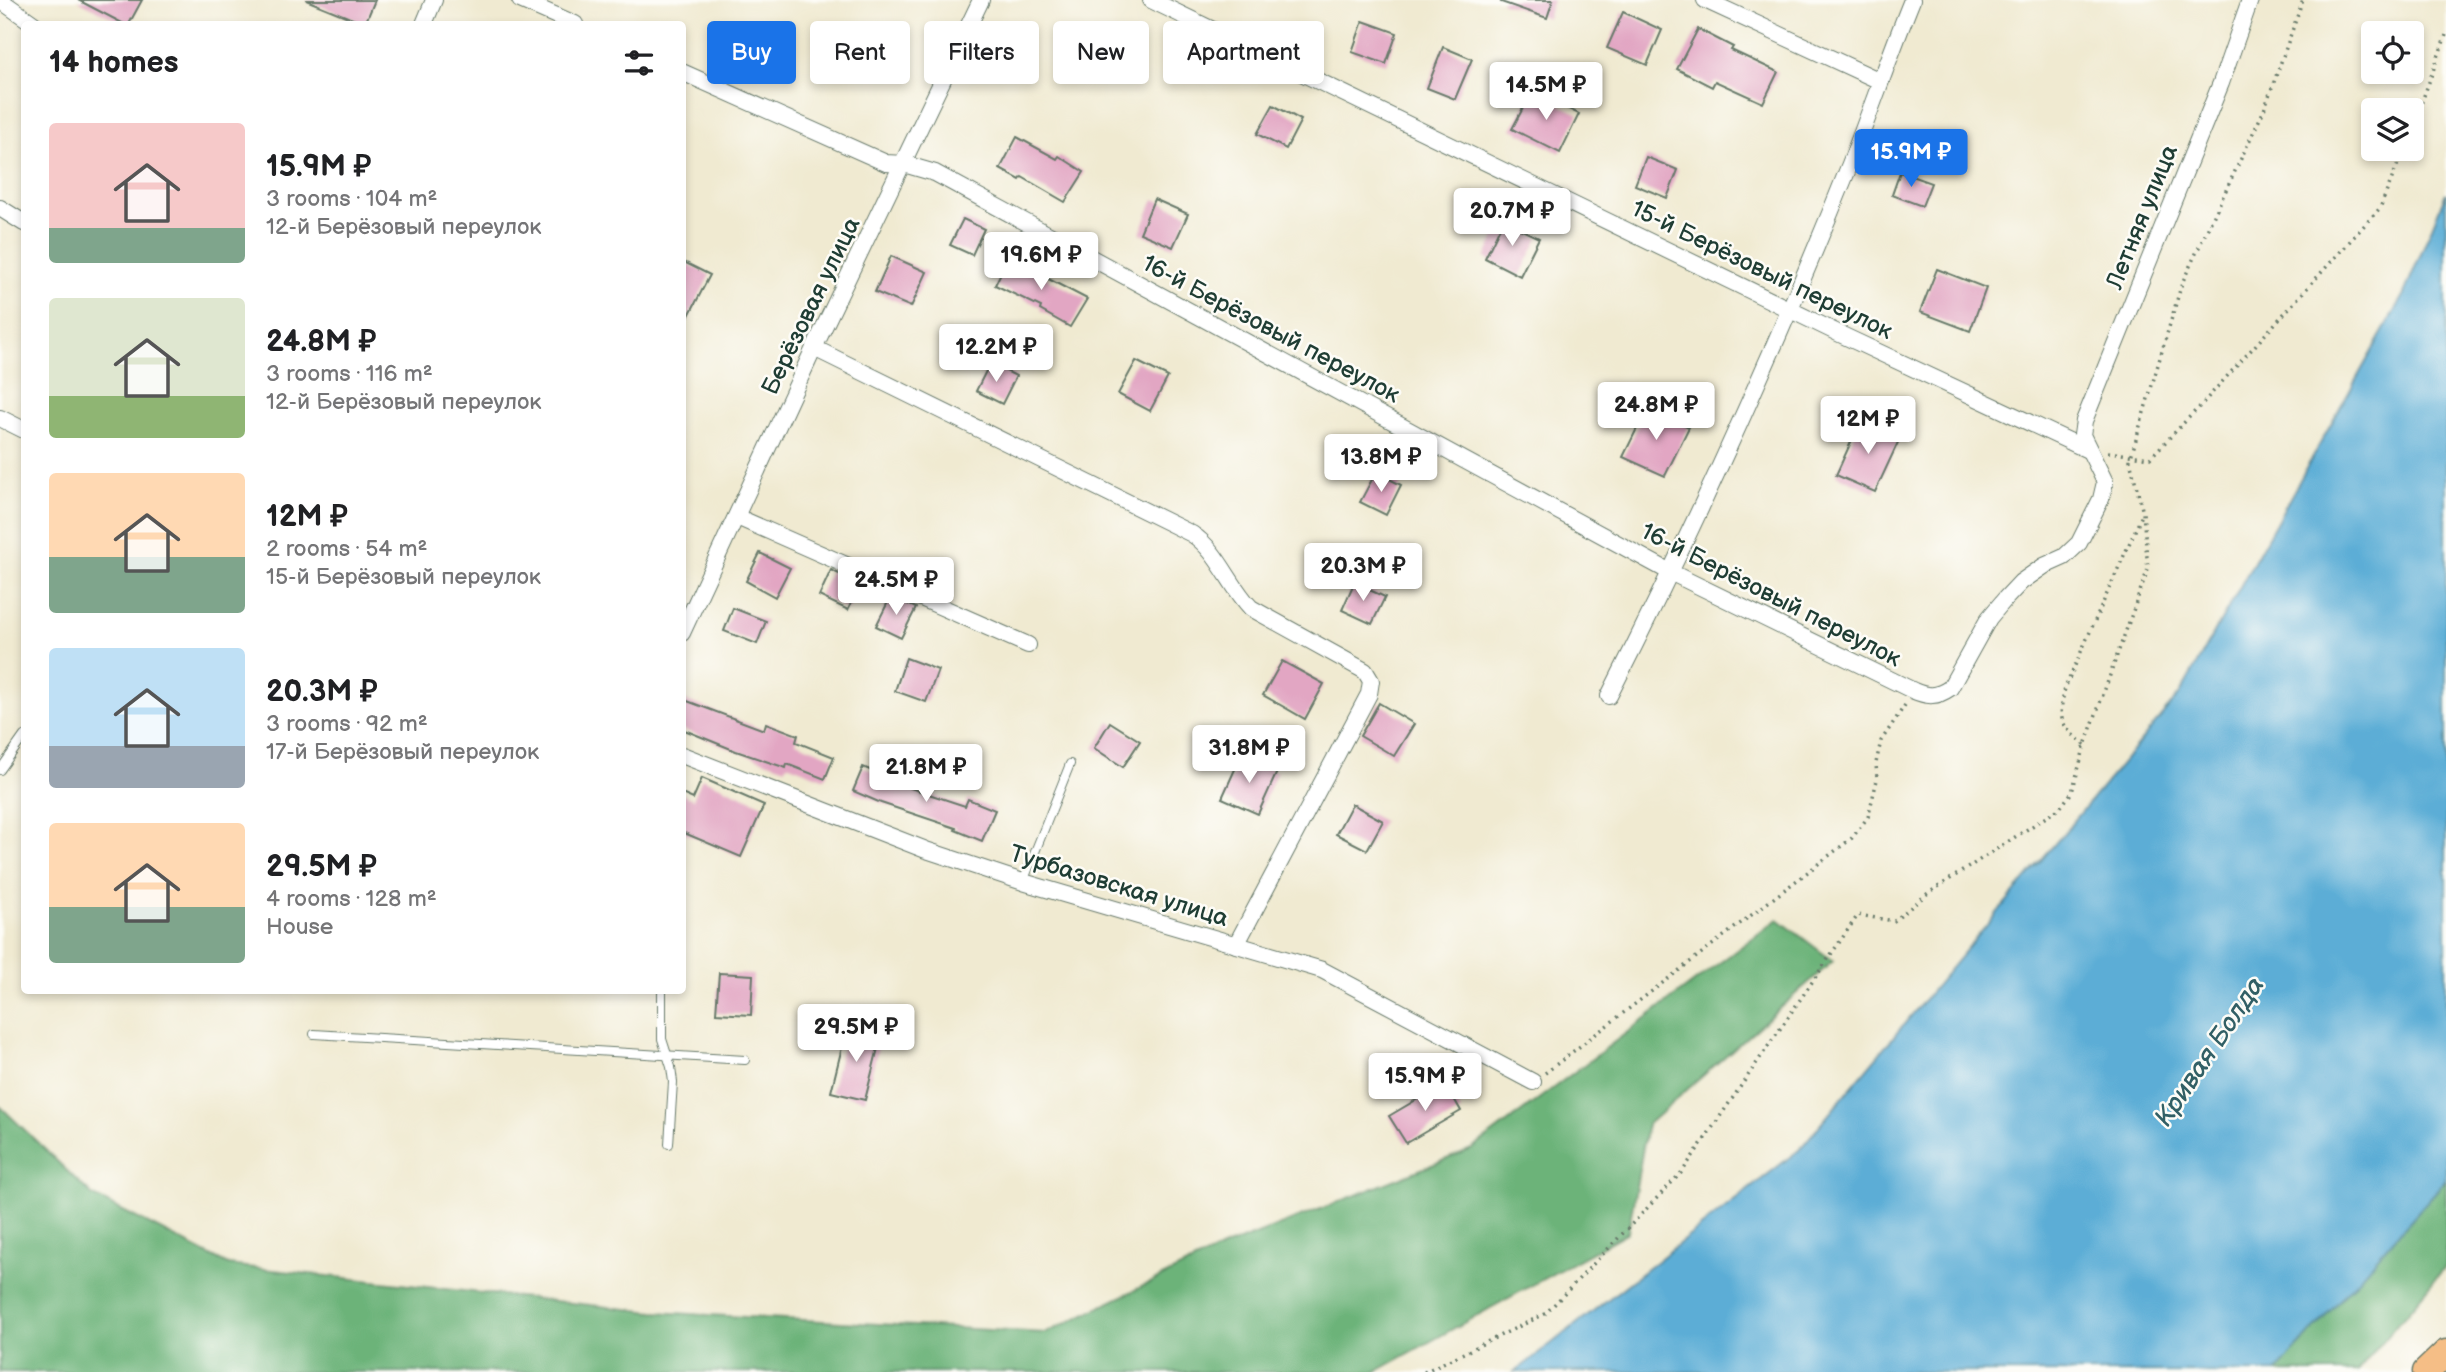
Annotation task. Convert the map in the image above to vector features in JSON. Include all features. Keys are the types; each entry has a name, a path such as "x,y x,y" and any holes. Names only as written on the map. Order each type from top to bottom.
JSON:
{"main road":[{"path":"2426,1372 2446,1353"}],"street":[{"path":"0,0 30,21"},
{"path":"425,21 434,0"},
{"path":"520,0 568,21"},
{"name":"Берёзовая улица","path":"686,625 814,348 981,0"},
{"name":"15-й Берёзовый переулок","path":"1152,0 1842,335 2088,450"},
{"path":"1704,0 1880,81"},
{"path":"1609,696 1672,573 1789,308 1850,162 1912,0"},
{"name":"Летняя улица","path":"2088,450 2082,435 2084,421 2221,83 2250,0"},
{"name":"16-й Берёзовый переулок","path":"686,74 886,163 904,164 935,173 1672,573 1914,691"},
{"path":"0,208 21,221"},
{"path":"814,348 1192,534 1210,549 1236,593 1251,608 1365,671 1371,681 1369,694 1236,945"},
{"path":"0,418 21,428"},
{"path":"1914,691 1931,696 1950,688 1989,618 2005,599 2021,582 2044,566 2064,557 2079,543 2101,499 2105,482 2088,450"},
{"path":"737,517 1028,645"},
{"name":"Турбазовская улица","path":"686,757 926,850 1322,971 1533,1082"}],"lane":[{"path":"1,767 21,740"},
{"path":"1023,881 1070,764"},
{"path":"662,994 660,1023 673,1082 669,1144"},
{"path":"314,1034 745,1060"}],"path":[{"path":"1424,1372 1545,1314 1682,1172 1858,915 1894,921 1927,894 2060,808 2073,793 2085,745 2148,569 2143,513 2130,460 2182,283 2264,110 2303,0"},
{"path":"2423,98 2446,35"},
{"path":"2088,450 2150,458 2380,208 2399,161"},
{"path":"2085,745 2065,729 2060,710 2065,688 2143,513"},
{"path":"1533,1082 1852,838 1868,817 1877,780 1876,763 1881,741 1914,691"}],"green space":[{"path":"1778,919 1833,961 1647,1125 1628,1232 1375,1372 0,1372 0,1106 92,1195 228,1265 654,1312 1046,1333 1222,1248 1472,1149"},
{"path":"2446,1180 2446,1266 2357,1372 2276,1372"}],"water":[{"name":"Кривая Болда","path":"2446,193 2446,1180 2276,1372 1515,1372 1799,1150 2180,694 2404,294"}],"building":[{"path":"78,0 142,0 131,21 118,21"},
{"path":"306,0 375,0 366,21 358,21"},
{"path":"1553,0 1547,18 1501,2"},
{"path":"1623,12 1662,30 1647,65 1607,48"},
{"path":"1363,21 1397,33 1386,64 1352,52"},
{"path":"1698,29 1733,47 1731,50 1778,72 1763,103 1715,81 1712,87 1677,69"},
{"path":"1443,47 1472,59 1455,99 1427,88"},
{"path":"1532,91 1579,114 1560,153 1512,129"},
{"path":"1273,105 1301,120 1286,149 1257,134"},
{"path":"1017,137 1057,159 1059,156 1084,172 1065,202 1022,177 1020,180 1000,169"},
{"path":"1646,157 1678,170 1667,198 1635,185"},
{"path":"1900,172 1931,183 1922,206 1892,195"},
{"path":"1154,199 1188,214 1173,247 1140,233"},
{"path":"963,219 984,229 972,255 950,245"},
{"path":"1503,221 1539,238 1520,276 1485,258"},
{"path":"891,256 927,272 911,307 875,292"},
{"path":"1008,258 1087,299 1070,327 1040,310 1041,307 995,285"},
{"path":"686,263 710,275 686,321"},
{"path":"1937,269 1986,288 1970,331 1920,312"},
{"path":"1136,361 1168,377 1150,411 1118,394"},
{"path":"990,363 1016,376 1002,404 976,391"},
{"path":"1647,408 1689,427 1665,476 1623,457"},
{"path":"1861,420 1900,438 1875,492 1836,475"},
{"path":"1376,472 1401,485 1386,515 1360,502"},
{"path":"760,553 790,568 775,597 746,581"},
{"path":"831,570 860,584 848,610 819,596"},
{"path":"1354,583 1385,597 1372,624 1342,610"},
{"path":"891,596 916,608 901,638 876,626"},
{"path":"733,608 766,621 757,644 724,631"},
{"path":"906,658 938,670 926,702 895,691"},
{"path":"1282,661 1324,684 1305,719 1263,695"},
{"path":"686,701 764,730 766,723 798,735 796,742 834,757 825,779 787,764 786,768 686,731"},
{"path":"1379,703 1414,724 1394,756 1360,736"},
{"path":"1110,722 1140,741 1123,767 1094,748"},
{"path":"1241,756 1277,772 1258,814 1222,798"},
{"path":"863,767 893,780 892,782 965,806 968,799 995,810 982,841 955,830 956,828 853,791"},
{"path":"702,778 764,805 741,857 686,834 686,796 693,799"},
{"path":"1352,804 1383,821 1367,850 1336,834"},
{"path":"719,973 753,975 751,1015 716,1013"},
{"path":"847,1027 881,1036 865,1100 831,1092"},
{"path":"1445,1083 1461,1111 1406,1143 1389,1116"}]}
